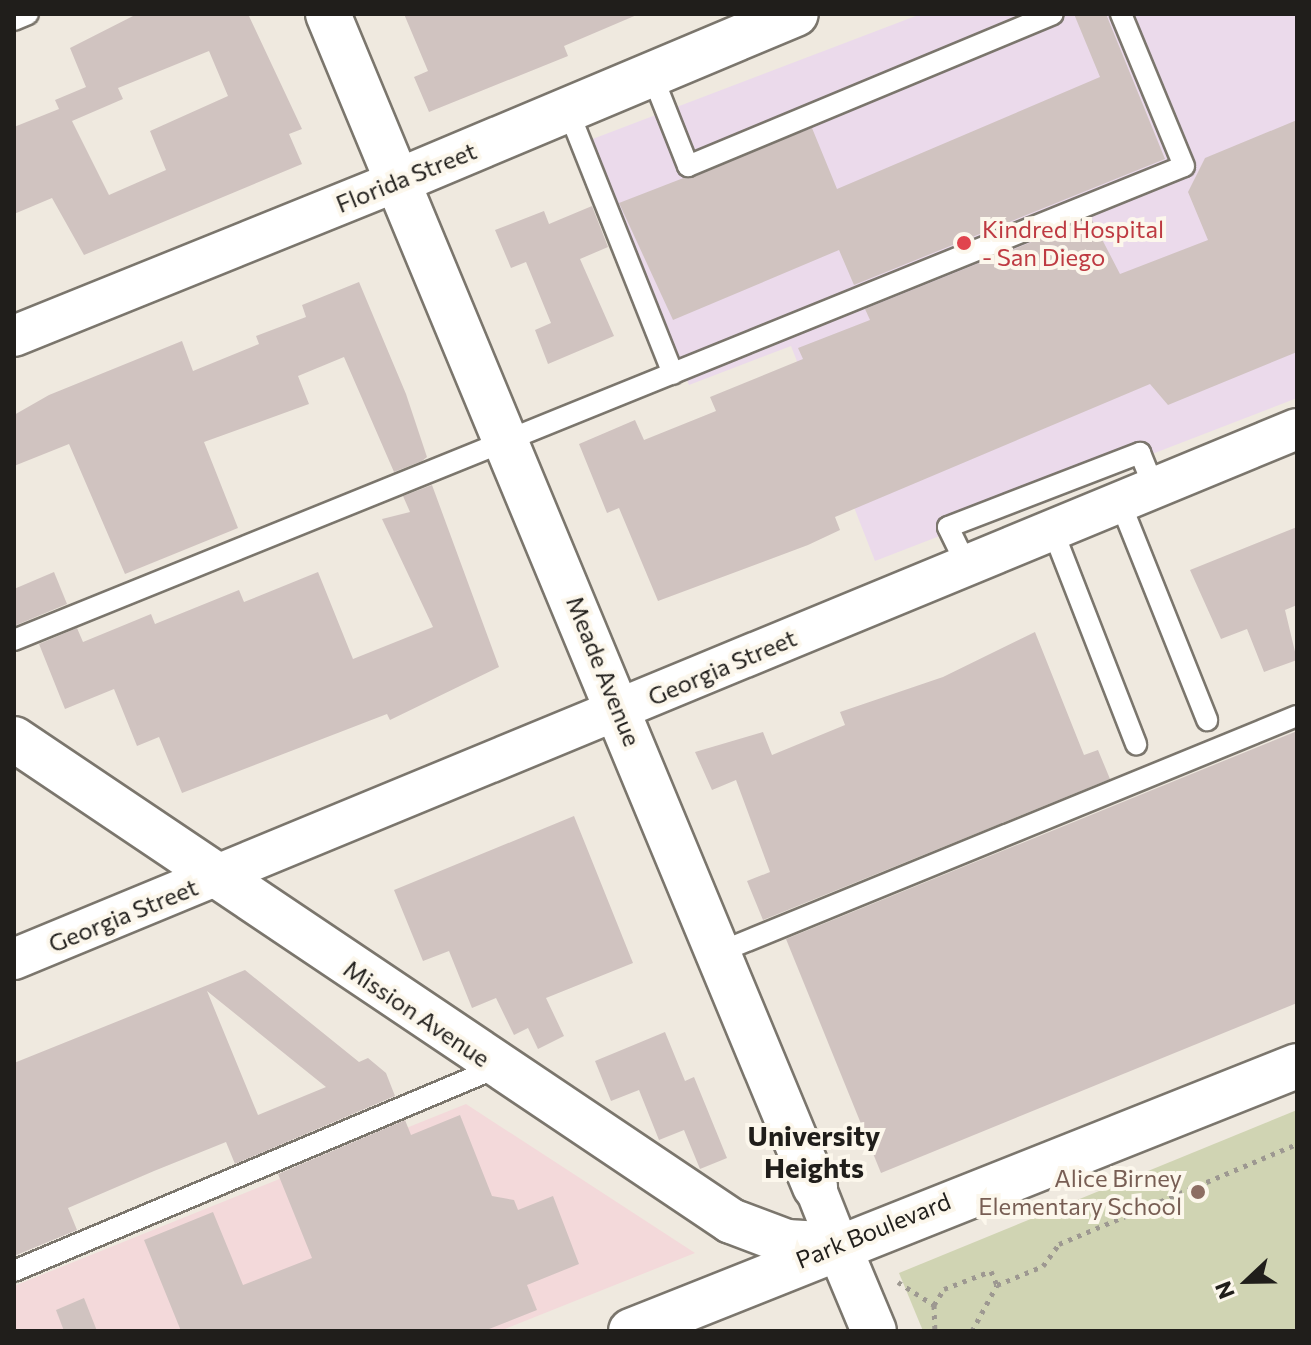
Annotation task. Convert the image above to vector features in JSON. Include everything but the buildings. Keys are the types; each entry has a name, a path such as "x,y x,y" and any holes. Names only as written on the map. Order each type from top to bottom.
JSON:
{"street":[{"name":"Meade Avenue","path":"328,14 403,179 874,1331"},
{"name":"Florida Street","path":"14,336 403,179 796,14"},
{"name":"Georgia Street","path":"14,959 1297,429"},
{"name":"Mission Avenue","path":"14,739 731,1221 787,1242 838,1245"},
{"name":"Park Boulevard","path":"631,1331 838,1245 1297,1066"}],"lane":[{"path":"14,20 28,14"},
{"path":"652,75 688,166 1053,14"},
{"path":"14,640 1184,166 1121,14"},
{"path":"568,110 673,374"},
{"path":"967,566 948,527 1140,453 1137,495 1207,720"},
{"path":"1053,531 1136,744"},
{"path":"720,952 1297,716"},
{"path":"14,1271 498,1067"}],"path":[{"path":"972,1331 997,1285 1043,1266 1059,1244 1297,1144"},
{"path":"935,1331 934,1305 944,1289 991,1271 997,1285"},
{"path":"898,1282 934,1305"}],"shaded area":[{"name":"Kindred Hospital - San Diego","path":"921,14 1297,14 1297,398 875,561 791,346 689,385 590,140"},
{"path":"466,1104 695,1253 500,1331 14,1331 14,1286"}],"green space":[{"name":"Alice Birney Elementary School","path":"1297,1110 1297,1331 923,1331 899,1273"}],"place":[{"name":"Kindred Hospital - San Diego","path":"964,243"},
{"name":"Alice Birney Elementary School","path":"1198,1192"}],"district":[{"name":"University Heights","path":"814,1151"}]}
